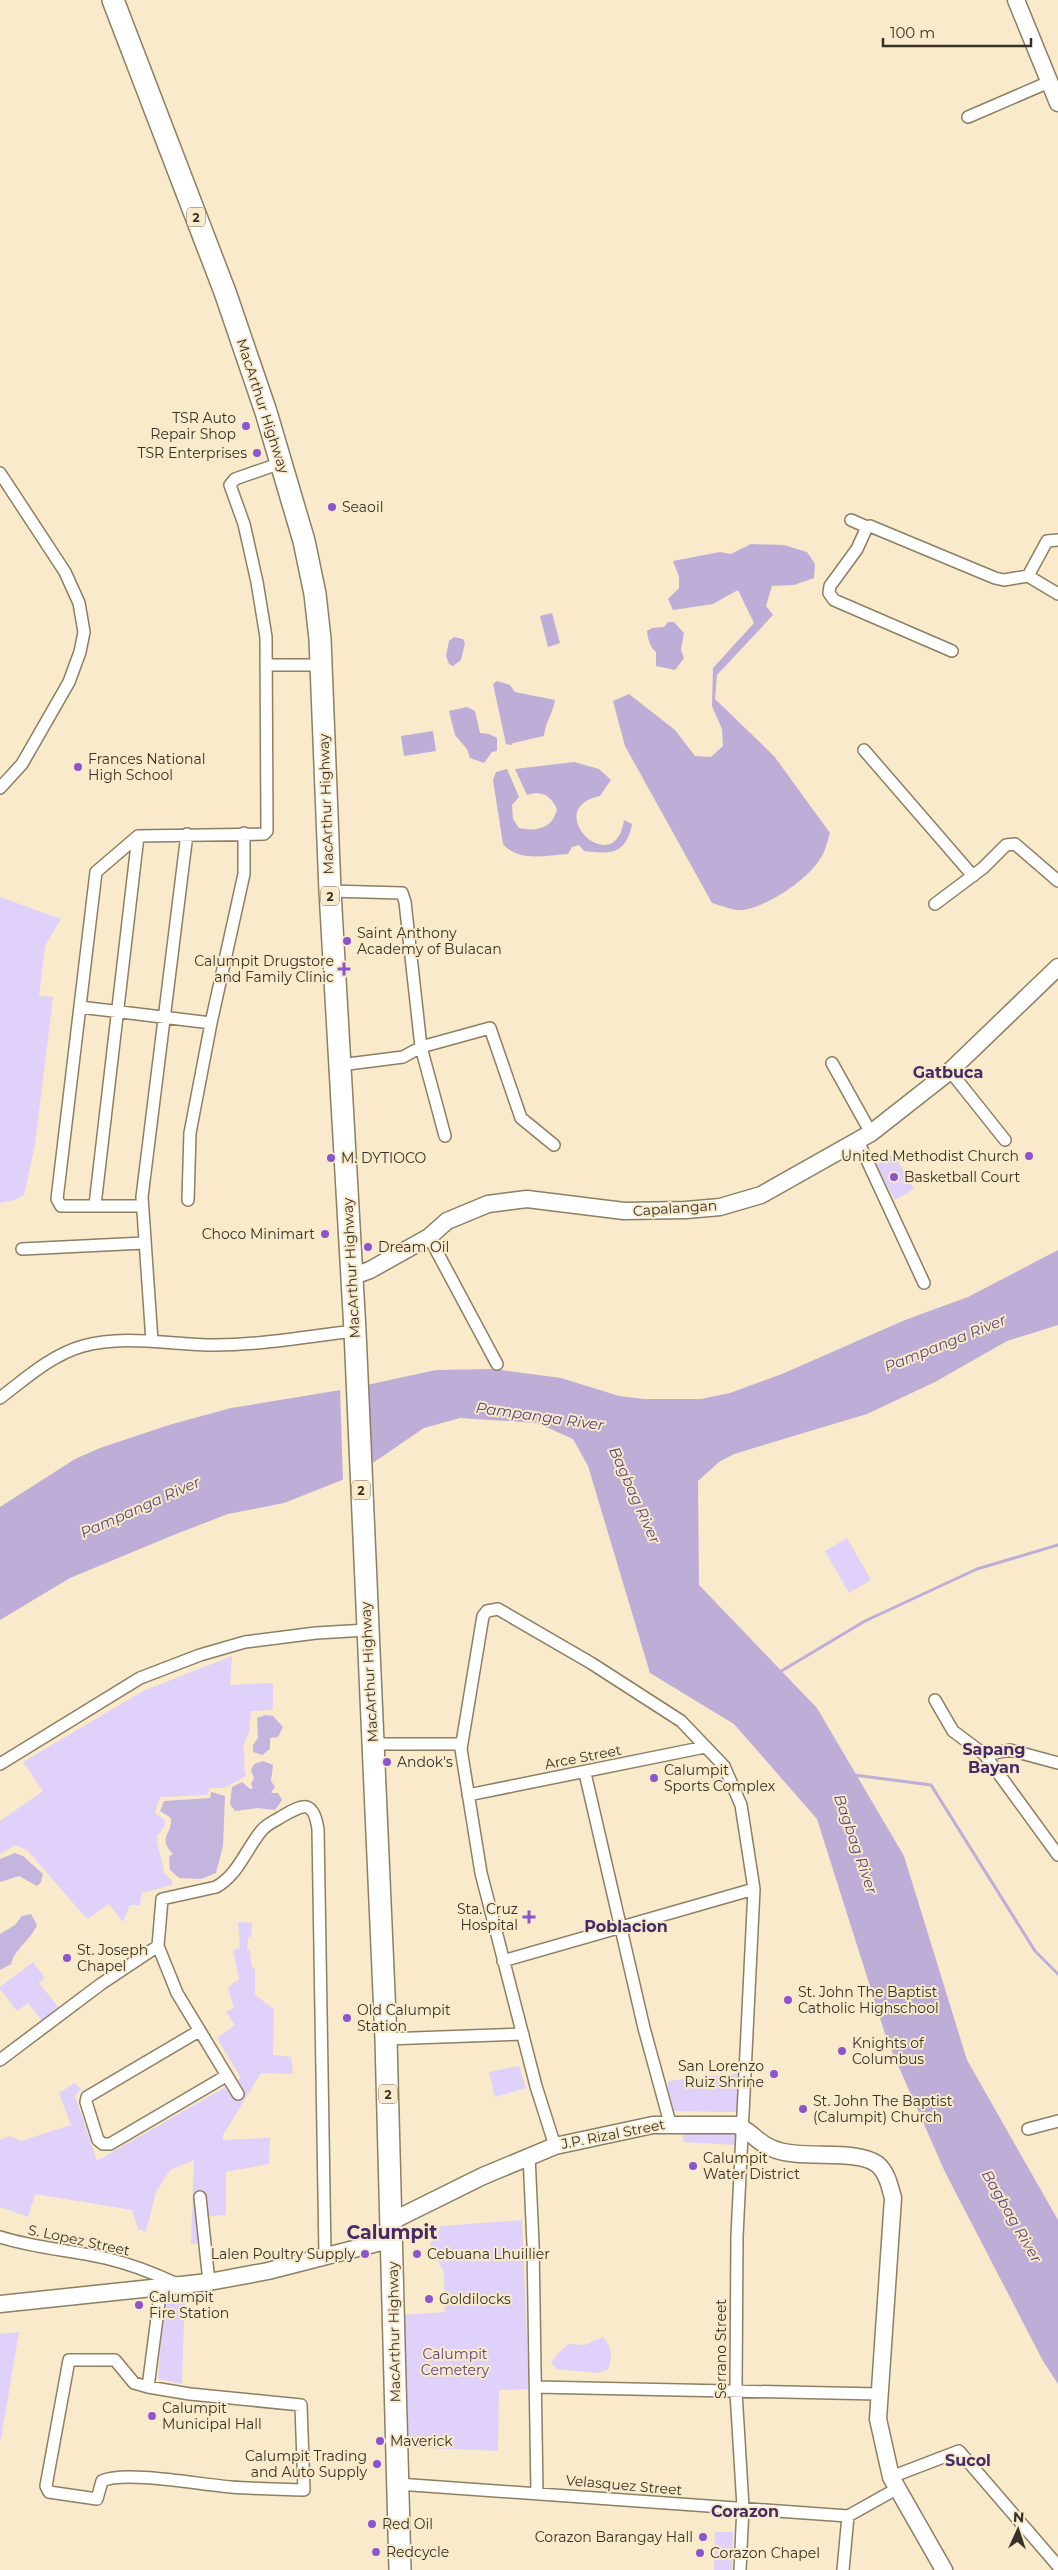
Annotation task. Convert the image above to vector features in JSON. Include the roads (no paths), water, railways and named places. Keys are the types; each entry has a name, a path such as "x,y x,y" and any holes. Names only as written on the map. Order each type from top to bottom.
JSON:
{"highway":[{"name":"MacArthur Highway","path":"112,0 226,292 281,463 304,541 314,587 321,665 330,891 355,1331 386,2039 400,2570"}],"street":[{"path":"1016,0 1058,103"},
{"path":"968,117 1049,82"},
{"path":"142,1206 61,1206 56,1199 96,872 138,836 264,834 267,831 266,638 257,582 244,524 230,482 281,463"},
{"path":"0,473 65,572 78,603 84,632 80,652 69,682 22,764 0,788"},
{"path":"851,520 867,527 870,526 995,578 1004,580 1028,576 1058,594"},
{"path":"867,527 857,549 830,586 829,593 834,600 952,651"},
{"path":"1028,576 1047,541 1058,540"},
{"path":"266,665 321,665"},
{"path":"864,750 972,876"},
{"path":"188,1200 190,1133 211,1023 244,874 244,833"},
{"path":"152,1341 142,1206 187,834"},
{"path":"95,1206 138,836"},
{"path":"935,904 972,876 1006,845 1015,844 1058,880"},
{"path":"330,891 402,893 405,902 421,1046 445,1136"},
{"name":"Capalangan","path":"351,1277 370,1270 429,1237 448,1221 488,1204 527,1199 624,1212 686,1210 720,1206 761,1195 864,1137 950,1071 1058,967"},
{"path":"80,1007 119,1010 211,1023"},
{"path":"340,1065 403,1057 421,1046 490,1028 521,1118 554,1145"},
{"path":"832,1063 924,1283"},
{"path":"950,1071 1005,1140"},
{"path":"429,1237 497,1364"},
{"path":"22,1249 144,1243"},
{"path":"0,1398 42,1365 81,1346 112,1340 215,1345 355,1331"},
{"name":"Serrano Street","path":"461,1744 483,1616 487,1611 498,1609 591,1663 681,1720 724,1766 741,1805 754,1889 744,2128 737,2236 736,2392 743,2507 740,2570"},
{"path":"0,1764 140,1678 200,1655 245,1642 367,1624"},
{"path":"935,1700 953,1731 985,1755 1058,1856"},
{"path":"372,1744 461,1744 481,1873 536,2086 555,2146"},
{"name":"Arce Street","path":"468,1795 585,1773 705,1747"},
{"path":"985,1755 1010,1750 1058,1763"},
{"path":"585,1773 622,1926 644,2028 670,2123"},
{"path":"238,2094 178,1993 158,1946 162,1899 216,1887 231,1876 266,1826 299,1807 306,1806 312,1809 318,1828 325,2255"},
{"path":"503,1961 754,1889"},
{"path":"0,2060 101,1984 158,1946"},
{"path":"199,2031 87,2097 86,2102 98,2140 103,2144 110,2144 226,2076"},
{"path":"386,2039 523,2034"},
{"path":"1028,2129 1058,2121"},
{"name":"J.P. Rizal Street","path":"0,2304 209,2282 268,2271 325,2255 392,2230 528,2155 555,2146 670,2123 736,2125 744,2128 771,2148 790,2153 861,2158 877,2164 888,2178 893,2198 878,2420 894,2483 944,2570"},
{"path":"528,2155 536,2387 537,2492"},
{"path":"200,2196 209,2282"},
{"name":"S. Lopez Street","path":"0,2237 18,2243 106,2258 153,2273 179,2285"},
{"path":"148,2387 161,2287"},
{"path":"69,2360 115,2360 134,2383 148,2387 190,2394 302,2405 304,2490 108,2478 102,2482 97,2499 49,2492 46,2486 69,2360"},
{"path":"536,2387 879,2394"},
{"path":"843,2570 848,2516 894,2483 959,2452 1058,2566"},
{"name":"Velasquez Street","path":"398,2484 537,2492 686,2506 743,2507 848,2516"}],"water":[{"path":"751,544 784,545 807,552 815,564 814,578 794,585 772,586 766,606 773,615 717,675 715,699 774,756 830,833 826,848 820,859 804,878 773,899 752,908 738,910 712,903 625,746 613,701 629,694 675,730 695,756 711,757 723,746 722,729 712,706 713,668 754,623 738,590 713,604 673,610 668,599 679,588 679,577 673,561 720,552 731,554"},
{"path":"552,613 560,643 548,647 540,616"},
{"path":"668,622 674,622 684,633 681,650 684,658 675,670 656,666 656,652 651,646 647,634 647,631 652,628 664,627"},
{"path":"454,637 463,639 465,643 461,660 453,666 449,664 446,656 449,641"},
{"path":"497,681 510,685 515,692 555,700 544,736 511,745 506,744 493,684"},
{"path":"467,707 475,711 480,733 489,734 497,738 497,751 492,752 484,763 470,758 467,749 455,735 449,711"},
{"path":"433,731 436,751 404,756 401,736"},
{"path":"574,762 599,769 611,780 600,796 583,803 577,814 578,826 596,844 608,845 618,838 624,820 632,824 626,842 616,850 609,852 584,851 579,845 572,847 568,854 542,856 525,856 509,850 503,844 493,780 496,772 507,769 519,797 512,805 513,819 519,828 538,829 552,821 557,809 545,795 537,793 527,795 515,769"},
{"path":"1058,1250 1058,1325 1007,1341 935,1382 867,1414 734,1454 719,1462 698,1481 699,1585 817,1708 904,1856 967,2060 1058,2220 1058,2384 1043,2361 945,2172 887,2040 817,1819 734,1724 650,1673 588,1466 573,1439 537,1423 460,1418 424,1428 355,1475 284,1503 228,1514 171,1536 70,1578 0,1620 0,1507 75,1459 100,1448 169,1425 231,1408 353,1388 436,1370 493,1369 561,1378 619,1396 644,1399 701,1399 730,1393 782,1374 905,1320 968,1297"}],"waterway":[{"path":"778,1673 865,1621 977,1569 1058,1545"},
{"path":"854,1775 931,1785 1035,1951 1058,1974"}],"place":[{"name":"TSR Auto Repair Shop","path":"246,426"},
{"name":"TSR Enterprises","path":"257,453"},
{"name":"Seaoil","path":"332,507"},
{"name":"Frances National High School","path":"78,767"},
{"name":"Saint Anthony Academy of Bulacan","path":"347,941"},
{"name":"Calumpit Drugstore and Family Clinic","path":"344,969"},
{"name":"United Methodist Church","path":"1029,1156"},
{"name":"M. DYTIOCO","path":"331,1158"},
{"name":"Basketball Court","path":"894,1177"},
{"name":"Choco Minimart","path":"325,1234"},
{"name":"Dream Oil","path":"368,1247"},
{"name":"Andok's","path":"387,1762"},
{"name":"Calumpit Sports Complex","path":"654,1778"},
{"name":"Sta. Cruz Hospital","path":"529,1917"},
{"name":"St. Joseph Chapel","path":"67,1958"},
{"name":"St. John The Baptist Catholic Highschool","path":"788,2000"},
{"name":"Old Calumpit Station","path":"347,2018"},
{"name":"Knights of Columbus","path":"842,2051"},
{"name":"San Lorenzo Ruiz Shrine","path":"774,2074"},
{"name":"St. John The Baptist (Calumpit) Church","path":"803,2109"},
{"name":"Calumpit Water District","path":"693,2166"},
{"name":"Lalen Poultry Supply","path":"365,2254"},
{"name":"Cebuana Lhuillier","path":"417,2254"},
{"name":"Goldilocks","path":"429,2299"},
{"name":"Calumpit Fire Station","path":"139,2305"},
{"name":"Calumpit Municipal Hall","path":"152,2416"},
{"name":"Maverick","path":"380,2441"},
{"name":"Calumpit Trading and Auto Supply","path":"377,2464"},
{"name":"Red Oil","path":"372,2524"},
{"name":"Corazon Barangay Hall","path":"703,2537"},
{"name":"Redcycle","path":"376,2552"},
{"name":"Corazon Chapel","path":"700,2553"}],"district":[{"name":"Gatbuca","path":"948,1072"},
{"name":"Sapang Bayan","path":"994,1758"},
{"name":"Poblacion","path":"626,1926"},
{"name":"Calumpit","path":"392,2232"},
{"name":"Sucol","path":"968,2460"},
{"name":"Corazon","path":"745,2511"}],"water label":[{"name":"Pampanga River","path":"945,1343"},
{"name":"Pampanga River","path":"540,1416"},
{"name":"Bagbag River","path":"635,1495"},
{"name":"Pampanga River","path":"140,1507"},
{"name":"Bagbag River","path":"856,1844"},
{"name":"Bagbag River","path":"1012,2216"}],"park label":[{"name":"Calumpit Cemetery","path":"455,2362"}]}
